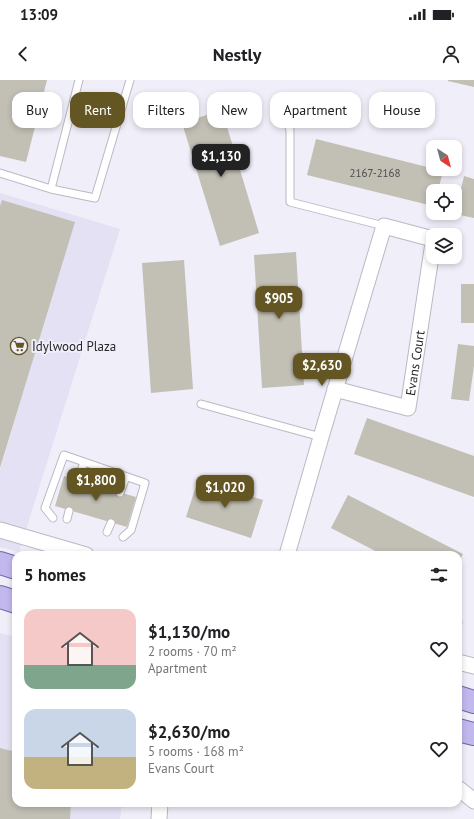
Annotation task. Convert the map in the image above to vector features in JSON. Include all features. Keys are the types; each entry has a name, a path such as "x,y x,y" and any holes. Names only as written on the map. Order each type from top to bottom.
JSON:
{"main road":[{"path":"0,563 12,567"},
{"path":"0,597 12,601"},
{"path":"462,698 474,702"},
{"path":"462,731 474,734"}],"street":[{"path":"289,551 335,389 384,226 426,237"},
{"name":"Evans Court","path":"335,389 408,408 430,264"},
{"path":"0,530 72,551"},
{"path":"462,663 474,666"},
{"path":"462,791 474,801"},
{"path":"159,819 160,807"}],"lane":[{"path":"50,189 79,80"},
{"path":"0,173 50,189 95,198 130,80"},
{"path":"289,128 290,202 384,226"},
{"path":"201,404 321,437"},
{"path":"53,518 45,508 64,456 145,483 131,530 123,537"},
{"path":"78,480 84,462"},
{"path":"120,493 126,476"},
{"path":"67,520 69,510"},
{"path":"107,532 111,523"}],"shaded area":[{"name":"Idylwood Plaza","path":"0,193 120,229 19,551 0,547 0,470 74,222 2,201 0,206"},
{"path":"0,633 12,636 12,807 122,807 120,819 0,819"}],"building":[{"path":"0,80 47,80 44,92 12,92 12,128 35,128 26,162 0,156"},
{"path":"474,80 474,87 448,81"},
{"path":"207,115 207,128 227,128 259,233 220,246 184,128 199,128 199,117"},
{"path":"316,139 426,167 426,176 442,176 440,184 426,184 426,204 307,175"},
{"path":"464,176 474,179 474,218 462,215 462,184"},
{"name":"Idylwood Plaza","path":"2,200 75,222 0,468 0,206"},
{"path":"296,252 304,385 262,388 254,255"},
{"path":"184,260 193,389 151,393 142,263"},
{"path":"461,284 474,284 474,323 461,323"},
{"path":"458,344 474,346 474,366 469,401 451,399"},
{"path":"367,418 474,456 474,497 354,454"},
{"path":"64,476 136,497 127,527 55,506"},
{"path":"198,480 263,500 251,538 186,517"},
{"path":"348,495 457,551 375,551 331,528"},
{"path":"0,748 12,751 12,807 71,807 70,819 0,819"}],"place":[{"name":"Idylwood Plaza","path":"19,346"}]}
